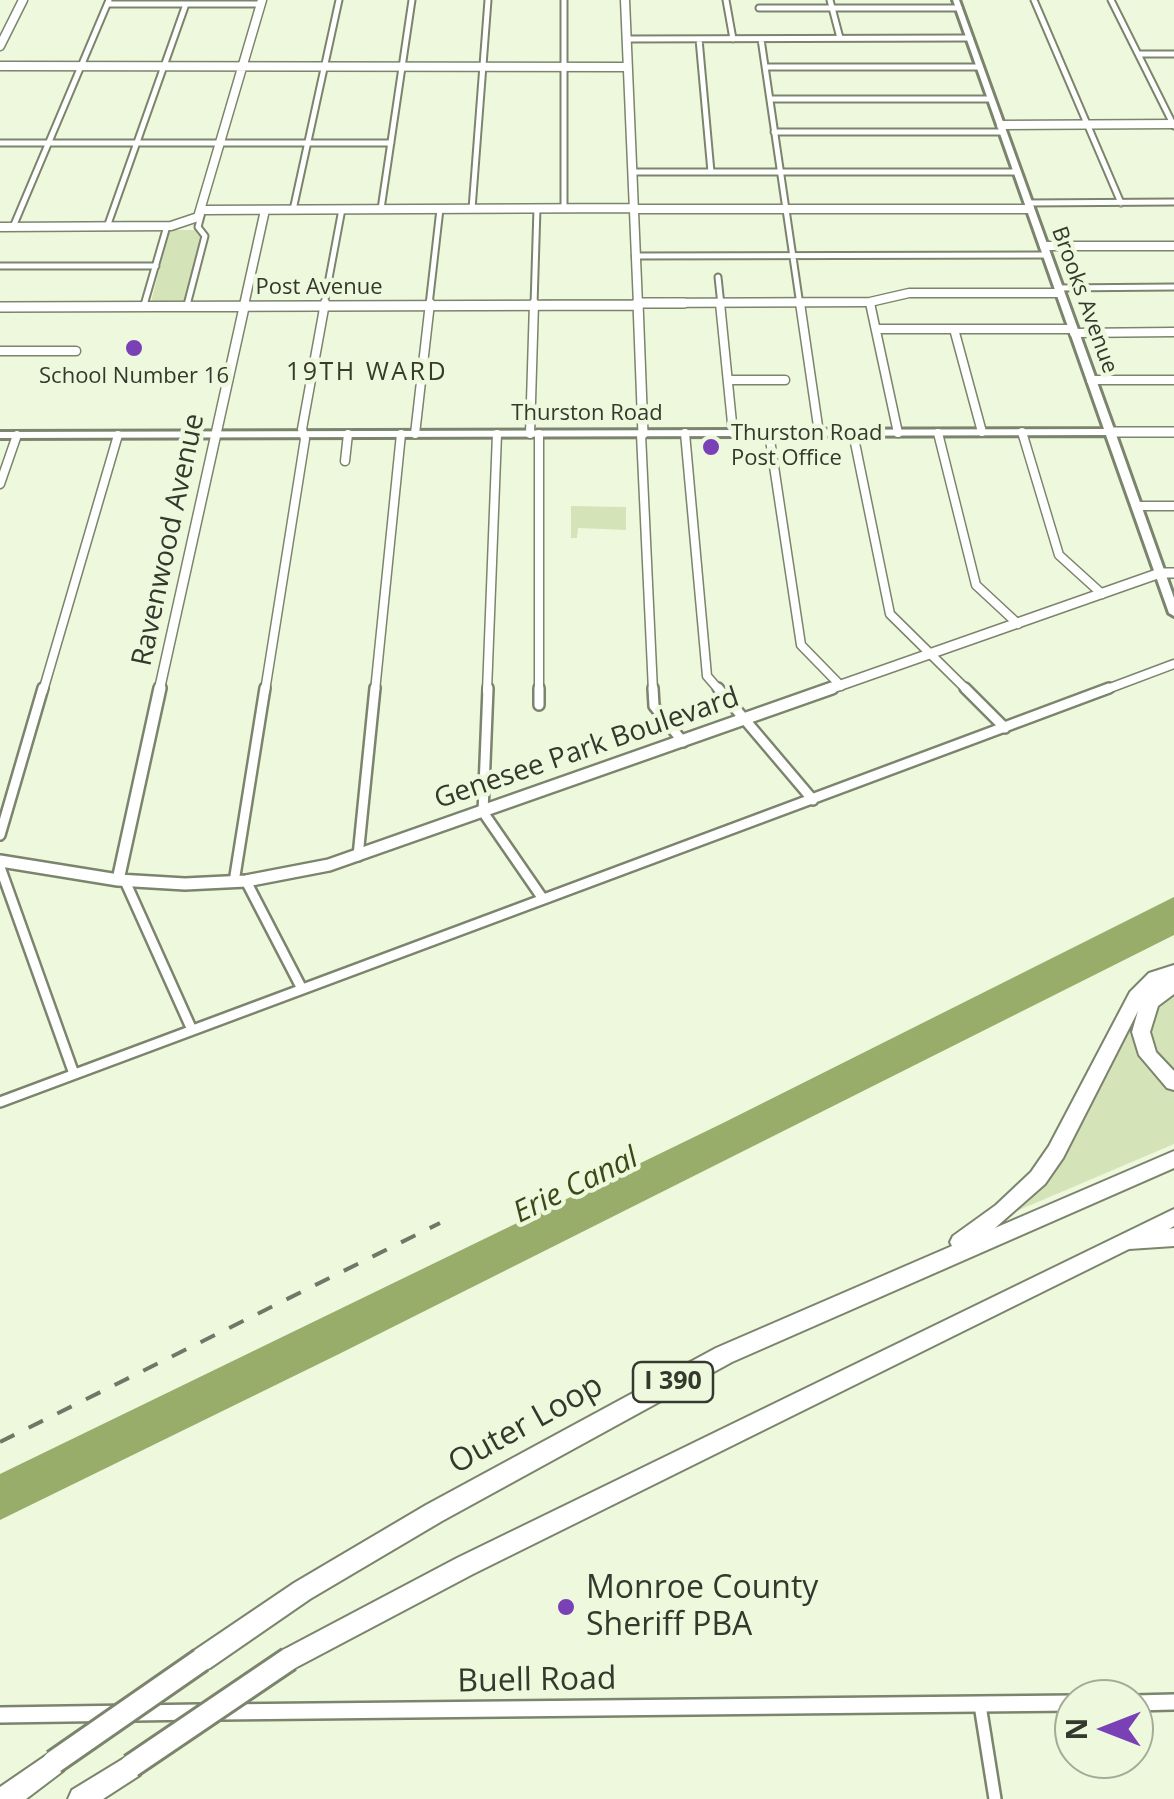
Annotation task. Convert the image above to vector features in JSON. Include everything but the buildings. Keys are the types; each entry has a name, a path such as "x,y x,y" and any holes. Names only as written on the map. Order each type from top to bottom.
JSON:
{"highway":[{"path":"922,1267 986,1225 1038,1178 1056,1152 1136,997 1156,978 1174,972"},
{"path":"1174,984 1150,1002 1141,1032 1148,1054 1174,1082"},
{"name":"Outer Loop","path":"13,1793 302,1591 543,1451 724,1355 1174,1159"},
{"name":"I 390","path":"80,1799 288,1659 465,1566 1174,1217"},
{"path":"1119,1244 1174,1237"}],"main road":[{"name":"Brooks Avenue","path":"958,4 1174,613"},
{"name":"Thurston Road","path":"0,435 1110,432"}],"street":[{"path":"0,46 23,0"},
{"path":"294,210 339,0"},
{"path":"381,209 412,0"},
{"path":"472,209 488,0"},
{"path":"564,0 564,208"},
{"path":"625,0 654,706 682,742"},
{"path":"726,0 733,39"},
{"path":"1034,0 1120,203"},
{"path":"774,132 1174,125 1111,0"},
{"path":"13,227 108,2 262,2 198,227"},
{"path":"107,226 186,4"},
{"path":"831,4 840,38"},
{"path":"758,8 958,4"},
{"path":"760,38 819,433"},
{"path":"626,39 970,38"},
{"path":"699,39 711,172"},
{"path":"1139,54 1174,54"},
{"path":"0,66 628,66"},
{"path":"765,67 980,67"},
{"path":"770,99 991,99"},
{"path":"0,143 391,143"},
{"path":"632,172 1017,172"},
{"path":"169,226 188,222 202,211 786,209 1174,202"},
{"path":"537,208 534,434 539,705"},
{"path":"302,989 240,881 304,434 342,209"},
{"path":"416,434 440,209"},
{"name":"Ravenwood Avenue","path":"122,880 265,210"},
{"path":"144,306 169,226"},
{"path":"0,227 198,227 205,235 187,306"},
{"path":"636,256 1174,246"},
{"path":"0,266 156,266"},
{"path":"718,276 733,433"},
{"name":"Post Avenue","path":"0,307 870,302 909,293 1174,287"},
{"path":"870,302 898,433"},
{"path":"876,329 1174,332"},
{"path":"954,329 982,432"},
{"path":"0,351 76,351"},
{"path":"728,380 785,380"},
{"path":"1091,380 1174,380"},
{"path":"1022,432 1059,555 1102,594"},
{"name":"Thurston Road","path":"1110,432 1174,432"},
{"path":"769,433 800,645 840,686"},
{"path":"854,433 890,614 1005,728"},
{"path":"938,433 976,585 1018,624"},
{"path":"345,462 348,434"},
{"path":"358,856 401,434"},
{"path":"497,434 482,812 543,900"},
{"path":"685,434 707,676 814,800"},
{"path":"0,484 17,435"},
{"path":"0,836 118,435"},
{"path":"1136,506 1174,506"},
{"name":"Genesee Park Boulevard","path":"0,864 122,880 240,881 358,856 1160,573 1174,573"},
{"path":"0,1102 1174,664"},
{"path":"0,864 74,1074"},
{"path":"122,880 192,1030"},
{"name":"Buell Road","path":"0,1715 1054,1703"},
{"path":"980,1704 995,1799"}],"shaded area":[{"path":"169,230 197,230 202,236 185,301 151,302"},
{"path":"571,506 626,507 626,530 578,528 577,538 571,538"},
{"path":"1174,897 1174,935 0,1520 0,1474 723,1123"},
{"path":"1174,990 1174,1076 1156,1056 1149,1040 1152,1012"},
{"path":"1129,1027 1135,1027 1174,1089 1174,1144 1005,1216"}],"railway":[{"path":"0,1442 440,1223"}],"place":[{"name":"School Number 16","path":"134,348"},
{"name":"Thurston Road Post Office","path":"711,447"},
{"name":"Monroe County Sheriff PBA","path":"566,1607"}],"district":[{"name":"19TH WARD","path":"367,373"}],"water label":[{"name":"Erie Canal","path":"576,1186"}]}
